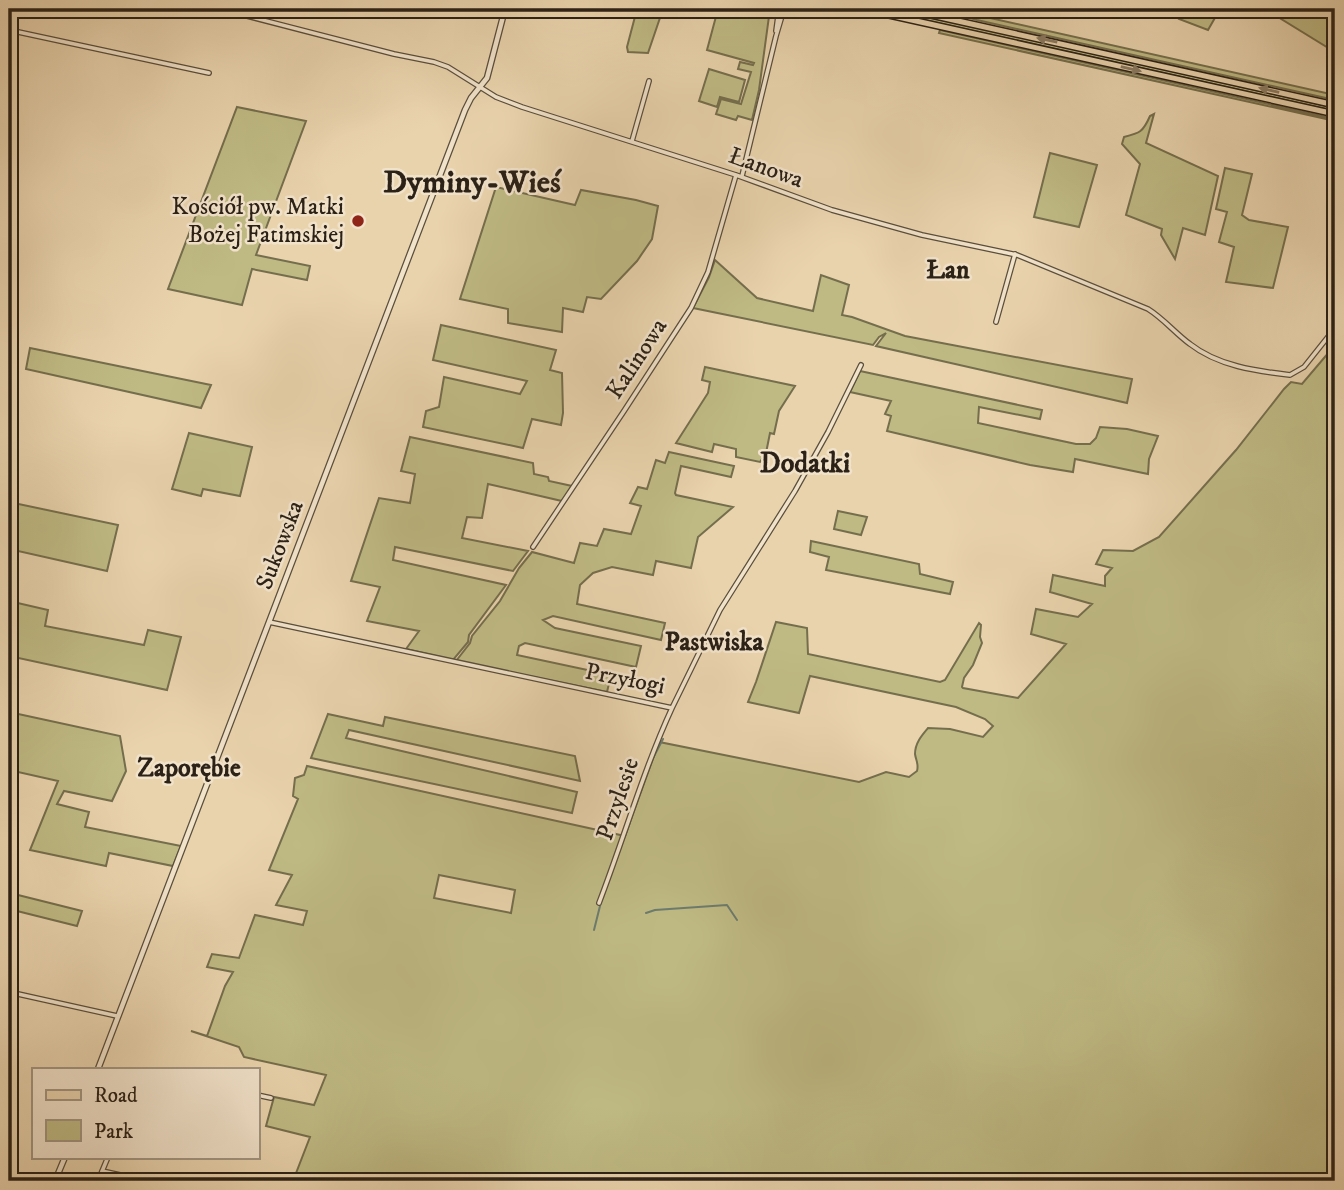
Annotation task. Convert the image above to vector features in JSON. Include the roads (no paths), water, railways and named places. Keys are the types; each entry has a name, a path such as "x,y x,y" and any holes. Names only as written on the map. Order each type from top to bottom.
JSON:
{"main road":[{"path":"862,9 1335,114"},
{"path":"904,9 1335,105"}],"street":[{"name":"Łanowa","path":"220,9 434,62 448,67 496,97 522,107 736,174 827,208 922,235 1015,254 1147,309 1160,316 1191,345 1214,359 1237,366 1290,375 1304,367 1335,328"},
{"name":"Sukowska","path":"98,1068 460,122 471,98 487,78 505,9"},
{"path":"742,176 770,66 779,9"},
{"path":"776,36 784,9"},
{"path":"9,30 209,73"},
{"path":"632,142 649,81"},
{"name":"Kalinowa","path":"533,547 691,308 708,272 736,174"},
{"path":"996,322 1015,254"},
{"name":"Przyłogi","path":"270,622 672,708 720,610 795,491 861,365"},
{"name":"Przylesie","path":"599,903 637,792 672,708"},
{"path":"9,992 117,1016"},
{"path":"259,1095 271,1098"},
{"path":"55,1181 65,1158"},
{"path":"99,1181 108,1158"},
{"path":"102,1171 147,1181"}],"waterway":[{"path":"652,760 663,739"},
{"path":"594,930 601,902 630,822"},
{"path":"646,913 655,910 727,905 737,920"}],"place":[{"name":"Kościół pw. Matki Bożej Fatimskiej","path":"358,221"}],"district":[{"name":"Dyminy-Wieś","path":"472,183"},
{"name":"Łan","path":"948,270"},
{"name":"Dodatki","path":"805,463"},
{"name":"Pastwiska","path":"714,642"},
{"name":"Zaporębie","path":"189,768"}]}
